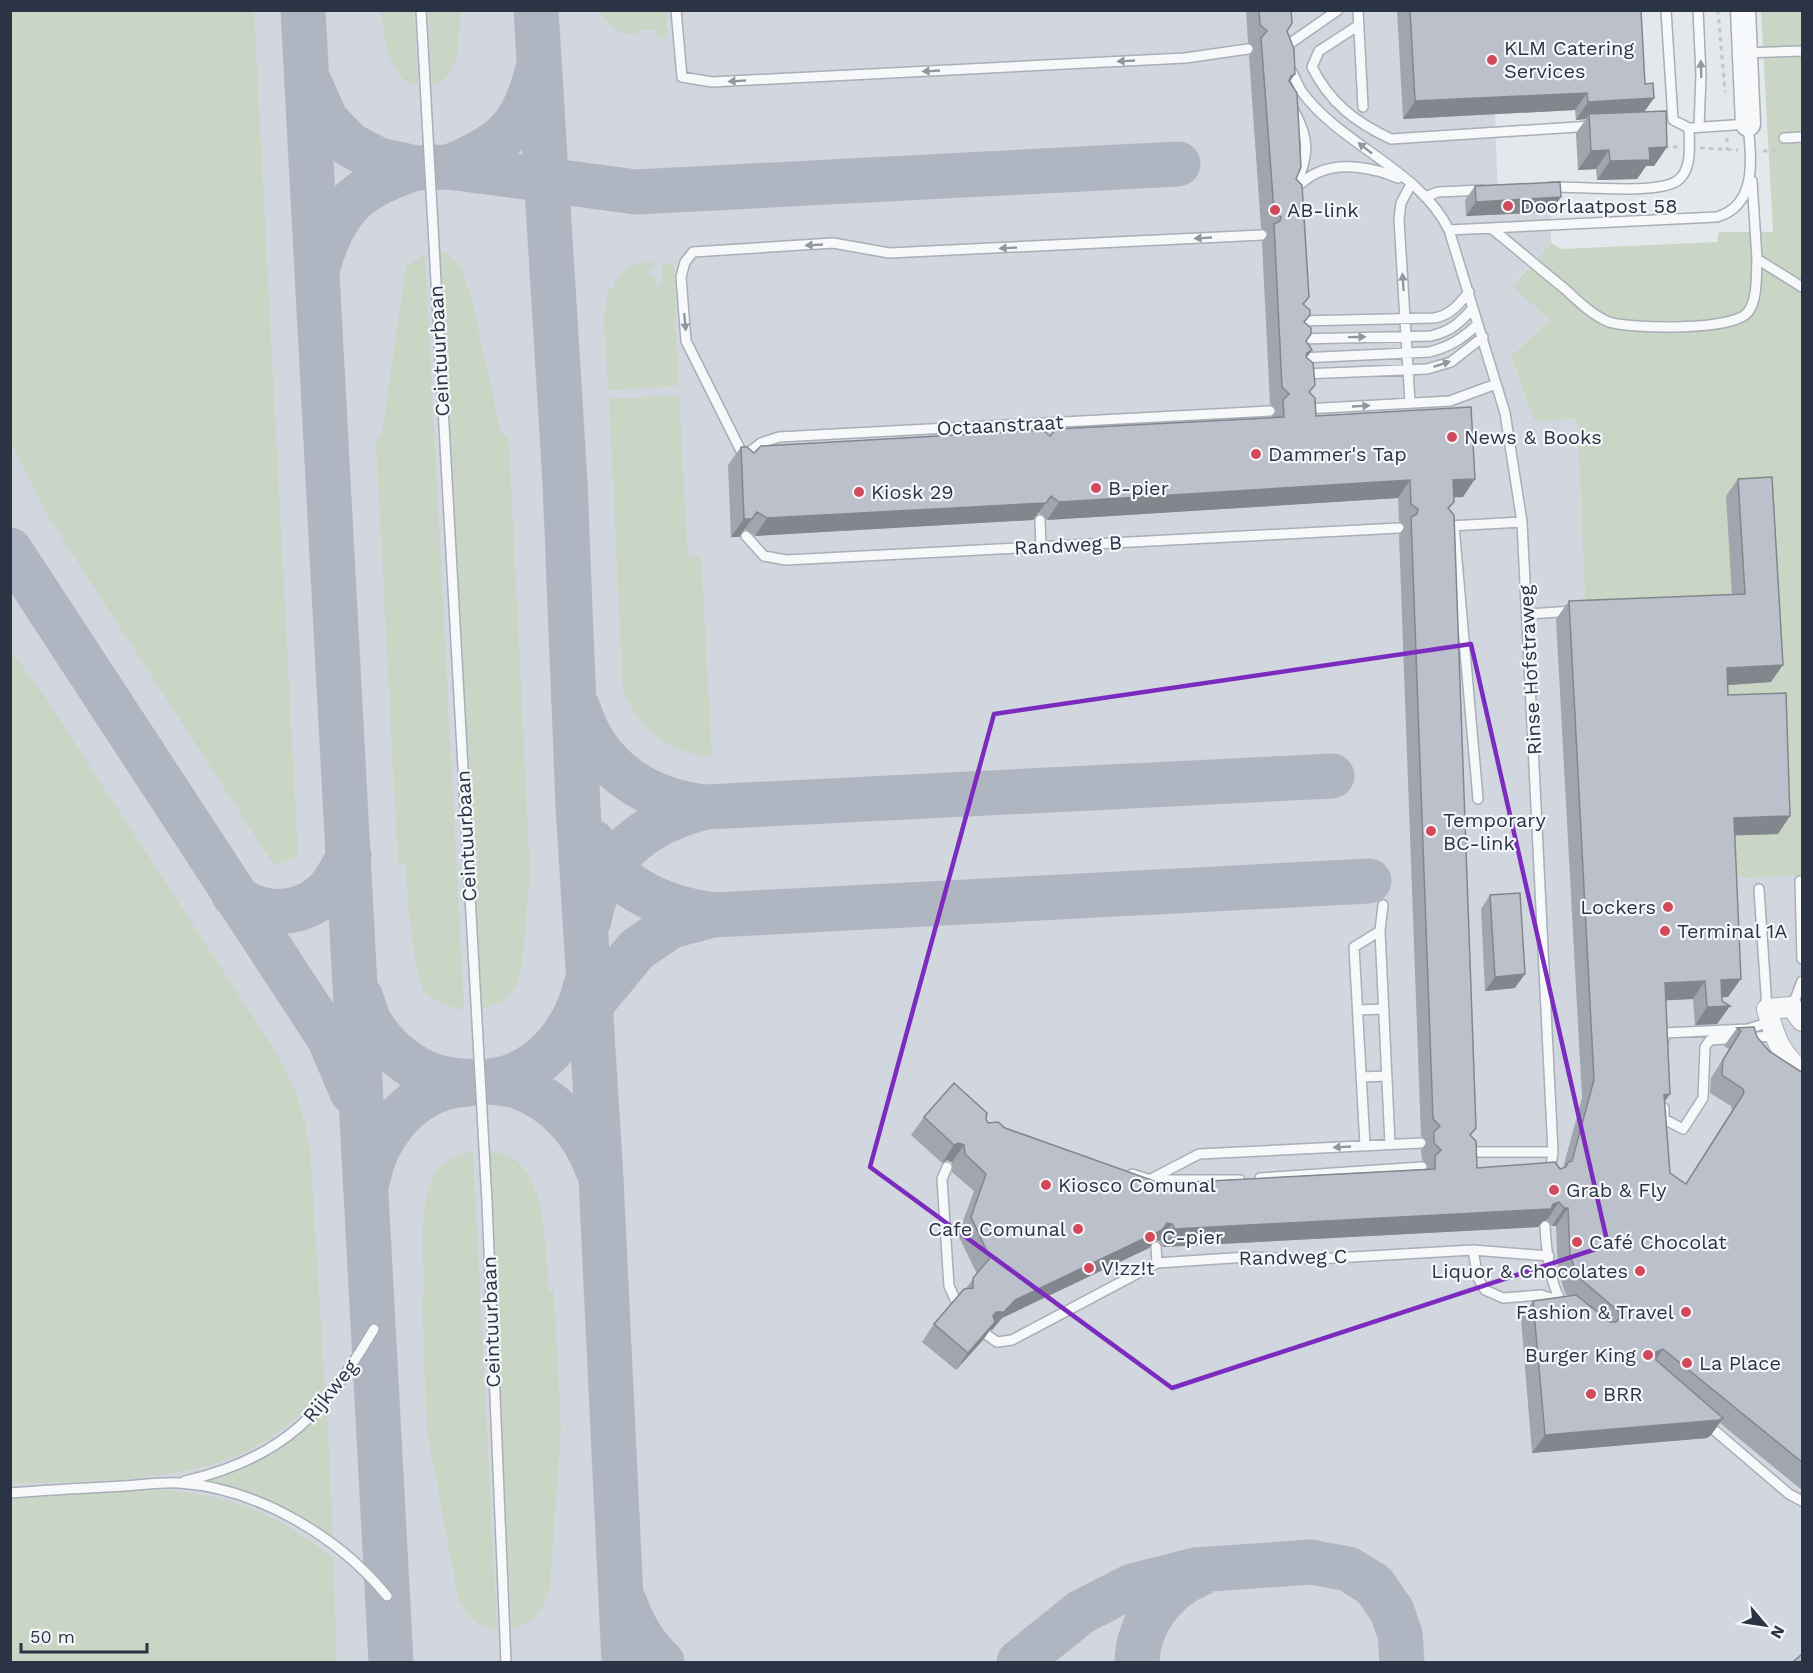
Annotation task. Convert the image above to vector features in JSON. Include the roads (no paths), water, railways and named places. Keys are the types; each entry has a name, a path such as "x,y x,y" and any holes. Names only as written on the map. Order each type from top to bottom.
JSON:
{"street":[{"path":"1737,125 1745,53 1743,10"},
{"path":"1797,1014 1771,1022 1784,1057 1803,1072"}],"lane":[{"name":"Ceintuurbaan","path":"421,10 487,1202 506,1662"},
{"path":"676,10 682,77 712,82 1185,58 1248,49"},
{"name":"Rinse Hofstraweg","path":"1338,10 1281,48 1302,91 1316,107 1339,128 1411,184 1443,217 1483,337 1505,413 1522,522 1528,614 1553,1152 1549,1180"},
{"path":"1358,10 1363,107"},
{"path":"1491,228 1590,310 1608,322 1629,326 1722,324 1738,321 1748,313 1754,298 1757,259 1750,150 1737,125 1689,128 1668,121 1666,10"},
{"path":"1698,10 1701,75 1699,127"},
{"path":"1359,26 1319,51 1312,66 1323,87 1340,108 1365,127 1391,139 1604,126"},
{"path":"1745,53 1803,51"},
{"name":"Rinse Hofstraweg","path":"1288,102 1305,129 1307,154 1292,192 1318,172 1340,167 1383,171 1411,184"},
{"path":"1542,187 1576,186 1608,189 1661,185 1677,181 1686,169 1689,128"},
{"path":"1784,138 1803,137"},
{"path":"1449,230 1717,218 1737,206 1746,193 1751,172"},
{"path":"1410,404 1399,219 1401,203 1411,184"},
{"path":"1425,197 1438,192 1496,189"},
{"name":"Octaanstraat","path":"1262,235 889,253 833,243 693,252 685,262 681,277 686,341 742,460 761,443 779,437 1270,411"},
{"path":"1757,259 1803,287"},
{"path":"1297,321 1445,316 1454,310 1468,292"},
{"path":"1298,339 1406,336 1446,332 1459,324 1473,308"},
{"path":"1299,358 1407,353 1447,348 1463,338 1478,324"},
{"path":"1300,374 1427,369 1451,362 1483,337"},
{"path":"1303,409 1450,401 1496,384"},
{"path":"1036,423 1037,435"},
{"path":"1040,520 1041,546"},
{"path":"1442,526 1522,522"},
{"path":"1454,525 1478,799"},
{"name":"Randweg B","path":"746,536 764,556 786,560 1399,528"},
{"path":"1528,614 1582,610"},
{"path":"1803,881 1800,881 1803,959"},
{"path":"1760,889 1771,1022"},
{"path":"1383,905 1380,932 1390,1144"},
{"path":"1365,1145 1354,947 1380,932"},
{"path":"1797,1014 1803,981"},
{"path":"1358,1010 1384,1009"},
{"path":"1664,1054 1664,1033 1748,1029 1771,1022"},
{"path":"1664,1097 1664,1119 1683,1130 1703,1098 1705,1047 1710,1040 1771,1022"},
{"path":"1362,1077 1387,1076"},
{"path":"1151,1180 1199,1154 1421,1143"},
{"path":"1464,1152 1553,1152"},
{"path":"946,1167 942,1179 949,1286 956,1301"},
{"path":"1118,1169 1151,1180 1238,1180 1422,1167"},
{"path":"1151,1180 1152,1190"},
{"path":"1545,1226 1549,1256 1560,1301"},
{"path":"1156,1247 1157,1263"},
{"path":"1473,1250 1478,1278 1485,1290 1503,1298 1540,1295 1560,1301 1576,1314"},
{"name":"Randweg C","path":"987,1335 997,1342 1012,1340 1157,1263 1247,1257 1317,1258 1473,1250 1549,1256"},
{"name":"Rijkweg","path":"10,1493 177,1483 240,1464 267,1451 295,1432 319,1410 342,1381 374,1329"},
{"path":"1695,1413 1789,1494 1803,1501"},
{"name":"Rijkweg","path":"177,1483 237,1496 290,1518 345,1555 387,1596"}],"place":[{"name":"KLM Catering Services","path":"1492,60"},
{"name":"Doorlaatpost 58","path":"1508,206"},
{"name":"AB-link","path":"1275,210"},
{"name":"News & Books","path":"1452,437"},
{"name":"Dammer's Tap","path":"1256,454"},
{"name":"B-pier","path":"1096,488"},
{"name":"Kiosk 29","path":"859,492"},
{"name":"Temporary BC-link","path":"1431,831"},
{"name":"Lockers","path":"1668,907"},
{"name":"Terminal 1A","path":"1665,931"},
{"name":"Kiosco Comunal","path":"1046,1185"},
{"name":"Grab & Fly","path":"1554,1190"},
{"name":"Cafe Comunal","path":"1078,1229"},
{"name":"C-pier","path":"1150,1237"},
{"name":"Café Chocolat","path":"1577,1242"},
{"name":"V!zz!t","path":"1089,1268"},
{"name":"Liquor & Chocolates","path":"1640,1271"},
{"name":"Fashion & Travel","path":"1686,1312"},
{"name":"Burger King","path":"1648,1355"},
{"name":"La Place","path":"1687,1363"},
{"name":"BRR","path":"1591,1394"}]}
